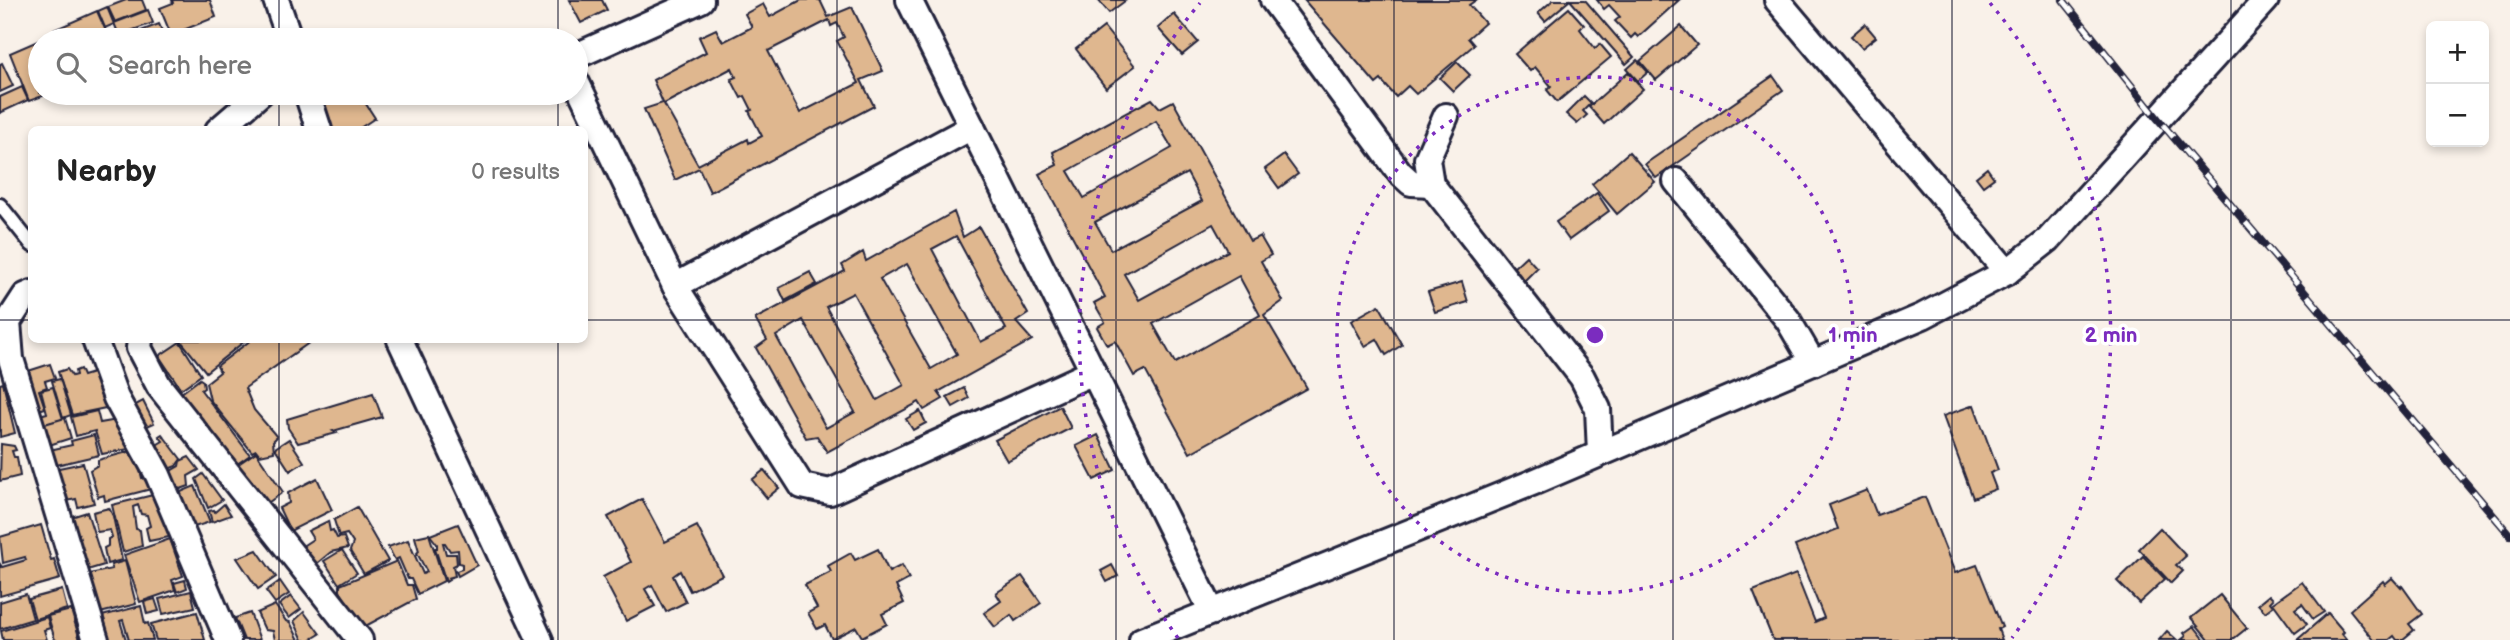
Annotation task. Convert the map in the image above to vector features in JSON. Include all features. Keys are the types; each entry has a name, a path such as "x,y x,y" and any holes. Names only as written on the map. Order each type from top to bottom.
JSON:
{"street":[{"path":"286,28 279,8 301,0"},
{"path":"588,51 701,0"},
{"path":"909,0 1212,612"},
{"path":"1273,0 1400,173 1411,183 1431,184"},
{"path":"1777,0 2007,272"},
{"path":"1142,640 1813,363 1923,316 2007,272 2049,240 2266,0"},
{"path":"223,126 247,105"},
{"path":"311,105 318,126"},
{"path":"588,105 675,286 802,486 830,492 1093,372"},
{"path":"1446,116 1427,159 1431,184 1582,377 1598,409 1600,453"},
{"path":"675,286 972,127"},
{"path":"1676,181 1788,320 1813,363"},
{"path":"28,295 8,322 11,359 96,640"},
{"path":"97,343 116,398 158,475 229,640"},
{"path":"140,343 139,348 159,386 360,640"},
{"path":"401,343 541,640"}],"lane":[{"path":"0,205 28,240"}],"building":[{"path":"126,0 142,0 146,10 115,22 108,7"},
{"path":"172,0 210,0 216,17 188,28 168,28 160,8 173,3"},
{"path":"569,0 602,0 607,10 581,23"},
{"path":"801,0 820,0 828,17 852,7 883,71 861,80 874,106 710,192 699,168 675,180 644,109 663,103 653,80 706,52 699,37 716,29 723,42 752,27 745,14 763,4 770,17","holes":["829,20 831,26 837,23 844,37 837,41 859,83 800,113 768,51","732,68 736,77 731,79 741,98 745,96 752,110 749,111 762,136 749,143 748,139 698,165 664,104"]},
{"path":"1098,0 1123,0 1125,1 1109,13"},
{"path":"1304,0 1476,0 1469,5 1485,23 1468,38 1474,45 1416,94 1408,86 1396,97 1381,80 1376,84"},
{"path":"1553,0 1570,0 1545,21 1538,13"},
{"path":"1570,0 1585,0 1634,57 1626,64"},
{"path":"1597,0 1679,0 1638,37 1635,34 1631,38 1615,21 1620,17 1609,5 1604,9"},
{"path":"107,7 114,24 105,28 98,11"},
{"path":"1569,8 1584,25 1580,29 1595,48 1600,44 1611,57 1557,102 1547,90 1551,86 1535,67 1530,71 1515,54"},
{"path":"148,10 153,23 139,28 116,28 114,23"},
{"path":"97,11 105,28 59,28"},
{"path":"1174,14 1198,42 1182,55 1158,28"},
{"path":"1865,24 1876,37 1862,48 1851,36"},
{"path":"1681,26 1697,45 1656,80 1640,61"},
{"path":"1104,27 1135,66 1106,88 1076,49"},
{"path":"28,45 28,98 10,53"},
{"path":"1637,60 1648,72 1638,81 1627,69"},
{"path":"1457,62 1470,75 1453,91 1440,78"},
{"path":"2,63 13,86 0,92 0,64"},
{"path":"1628,72 1643,89 1604,124 1589,107"},
{"path":"1773,76 1783,90 1656,178 1645,164"},
{"path":"22,87 28,100 0,113 0,97"},
{"path":"1584,96 1591,103 1583,111 1587,115 1577,124 1566,114"},
{"path":"1152,99 1160,108 1173,101 1250,241 1260,236 1271,255 1261,261 1283,301 1264,315 1307,388 1190,453 1145,370 1134,376 1115,341 1107,345 1097,327 1105,322 1094,303 1105,297 1039,174 1057,165 1053,152","holes":["1156,121 1172,148 1084,198 1068,171","1187,173 1202,201 1111,250 1095,222","1213,224 1228,251 1139,300 1124,274","1239,276 1260,315 1175,363 1153,324"]},
{"path":"319,105 367,105 375,118 363,126 326,126"},
{"path":"1629,152 1655,182 1617,214 1592,184"},
{"path":"1284,155 1298,174 1279,188 1265,169"},
{"path":"1987,168 1994,178 1983,186 1976,177"},
{"path":"1597,193 1609,211 1569,240 1556,222"},
{"path":"954,212 963,237 979,227 1028,314 1016,322 1032,340 938,392 943,399 924,410 919,402 827,452 817,436 806,438 756,348 767,340 755,319 845,271 842,265 863,252 866,261","holes":["956,236 1006,329 981,342 932,249","907,264 957,354 931,369 880,279","853,293 904,385 877,400 826,307","803,320 855,412 826,428 776,336"]},
{"path":"1526,256 1537,268 1524,281 1513,268"},
{"path":"810,272 817,284 785,301 779,288"},
{"path":"1462,282 1468,302 1435,312 1428,292"},
{"path":"1379,305 1402,345 1386,355 1377,339 1365,346 1351,321"},
{"path":"181,343 201,375 181,389 159,356"},
{"path":"183,343 242,343 206,372"},
{"path":"247,343 309,343 245,388 254,410 277,437 273,441 274,452 260,455 256,450 252,452 210,400 206,383 220,372 217,366"},
{"path":"50,364 55,378 45,381 47,387 39,390 45,408 32,412 19,374"},
{"path":"67,369 72,376 80,369 83,376 96,372 115,406 72,415 58,372"},
{"path":"60,379 71,415 63,418 52,381"},
{"path":"200,379 204,388 201,390 250,455 230,469 176,397"},
{"path":"3,383 15,433 0,437 0,384"},
{"path":"53,387 63,419 39,426 36,416 47,413 41,390"},
{"path":"964,388 969,398 953,407 947,397"},
{"path":"373,393 382,417 298,443 288,428 287,419"},
{"path":"143,401 154,423 143,428 132,407"},
{"path":"1974,405 1998,470 1990,473 1996,489 1973,498 1943,416"},
{"path":"1060,406 1071,428 1007,461 995,440"},
{"path":"97,411 100,423 117,420 134,448 102,454 95,431 76,436 71,417"},
{"path":"920,411 926,423 913,430 906,419"},
{"path":"65,418 71,438 46,446 38,426"},
{"path":"162,434 181,459 176,466 166,470 153,447 163,441 159,436"},
{"path":"94,435 99,455 48,467 45,451 72,445 71,441"},
{"path":"1098,435 1115,470 1094,480 1076,446"},
{"path":"289,439 304,462 290,471 275,448"},
{"path":"1,444 14,446 16,450 12,451 14,457 17,457 20,476 0,481"},
{"path":"135,450 142,478 148,477 151,489 105,501 104,495 98,497 90,470 98,465 98,460"},
{"path":"256,452 283,492 262,507 234,467"},
{"path":"189,457 199,470 188,476 189,486 175,491 169,472 179,466 180,461"},
{"path":"83,463 94,503 78,507 76,499 62,502 54,469"},
{"path":"764,470 779,488 767,498 752,480"},
{"path":"203,474 222,500 208,508 196,479"},
{"path":"317,478 332,510 290,531 279,508 289,503 288,493"},
{"path":"195,486 210,522 191,528 176,494"},
{"path":"1867,490 1877,515 1925,497 1955,573 1977,565 2002,627 1998,629 2002,640 1773,640 1753,591 1796,574 1815,622 1824,618 1795,546 1838,529 1829,505"},
{"path":"157,494 169,537 149,541 146,528 150,526 147,515 141,514 138,505 133,507 142,546 123,552 112,505"},
{"path":"642,499 665,542 697,526 722,575 690,591 680,571 673,576 686,602 666,612 652,585 645,589 655,606 626,621 603,577 631,562 608,517"},
{"path":"224,504 231,515 212,522 209,511 215,512"},
{"path":"357,507 388,561 364,574 350,551 353,543 347,534 339,536 334,520"},
{"path":"109,508 122,560 107,564 104,548 112,537 110,530 97,532 93,512"},
{"path":"87,512 104,565 84,571 68,518"},
{"path":"328,521 330,531 333,530 337,538 344,537 348,548 331,552 315,565 301,547 313,539 308,531"},
{"path":"458,524 477,565 458,576 456,571 462,569 462,564 459,563 458,550 450,551 443,543 446,554 456,554 457,564 453,566 455,576 448,578 446,582 435,548 437,544 430,535"},
{"path":"41,525 51,560 54,559 60,579 0,596 0,564 2,567 26,560 25,557 3,563 0,537"},
{"path":"2160,528 2186,556 2176,565 2183,571 2171,583 2139,549"},
{"path":"429,534 444,581 418,594 399,558 395,560 388,547 408,540 423,574 427,572 417,553 419,551 415,537"},
{"path":"170,539 183,576 172,580 175,590 140,602 124,555"},
{"path":"878,549 889,572 902,565 909,579 896,586 904,603 882,614 887,624 862,637 856,627 832,639 825,625 817,629 808,613 817,608 805,585 831,572 828,566 851,553 855,560"},
{"path":"257,550 276,577 258,589 237,558"},
{"path":"342,550 357,573 339,584 324,561"},
{"path":"2143,556 2165,579 2139,603 2117,581"},
{"path":"125,561 136,604 100,613 90,574 112,569 111,565"},
{"path":"397,561 407,585 412,585 416,599 360,629 354,613 340,591 340,585"},
{"path":"1112,565 1118,576 1107,582 1101,571"},
{"path":"1022,576 1041,603 1015,621 1011,615 995,627 984,613 1001,601 996,593"},
{"path":"2392,578 2401,588 2402,586 2422,614 2409,624 2414,630 2402,640 2397,640 2394,636 2389,640 2374,640 2350,610 2383,581 2385,584"},
{"path":"185,580 187,588 177,592 174,583"},
{"path":"280,581 289,594 275,603 266,591"},
{"path":"2302,582 2324,612 2313,619 2302,604 2295,609 2307,624 2295,633 2273,603"},
{"path":"62,590 67,609 35,619 29,599"},
{"path":"191,591 195,607 163,614 159,599"},
{"path":"26,594 33,619 0,629 0,602"},
{"path":"2220,595 2247,628 2232,640 2209,640 2191,618"},
{"path":"2269,595 2273,599 2270,602 2273,606 2265,612 2258,604"},
{"path":"291,596 301,609 289,618 279,605"},
{"path":"155,599 159,611 147,614 144,602"},
{"path":"275,605 286,621 290,622 299,640 275,640 273,631 265,630 257,613"},
{"path":"141,606 145,624 148,623 153,640 129,640 123,620 120,621 126,640 109,640 102,616"},
{"path":"71,610 80,640 55,640 48,616"},
{"path":"197,612 205,640 156,640 151,624"},
{"path":"304,612 320,634 310,640 303,640 294,621"},
{"path":"250,613 260,640 244,640 235,618"},
{"path":"2328,613 2344,632 2342,634 2347,640 2297,640"},
{"path":"47,617 50,628 44,630 47,640 3,640 1,631"},
{"path":"2194,626 2205,640 2181,640 2186,636 2184,633"},
{"path":"2167,631 2177,640 2159,640"}],"railway":[{"path":"2063,0 2158,119 2510,535"}]}
